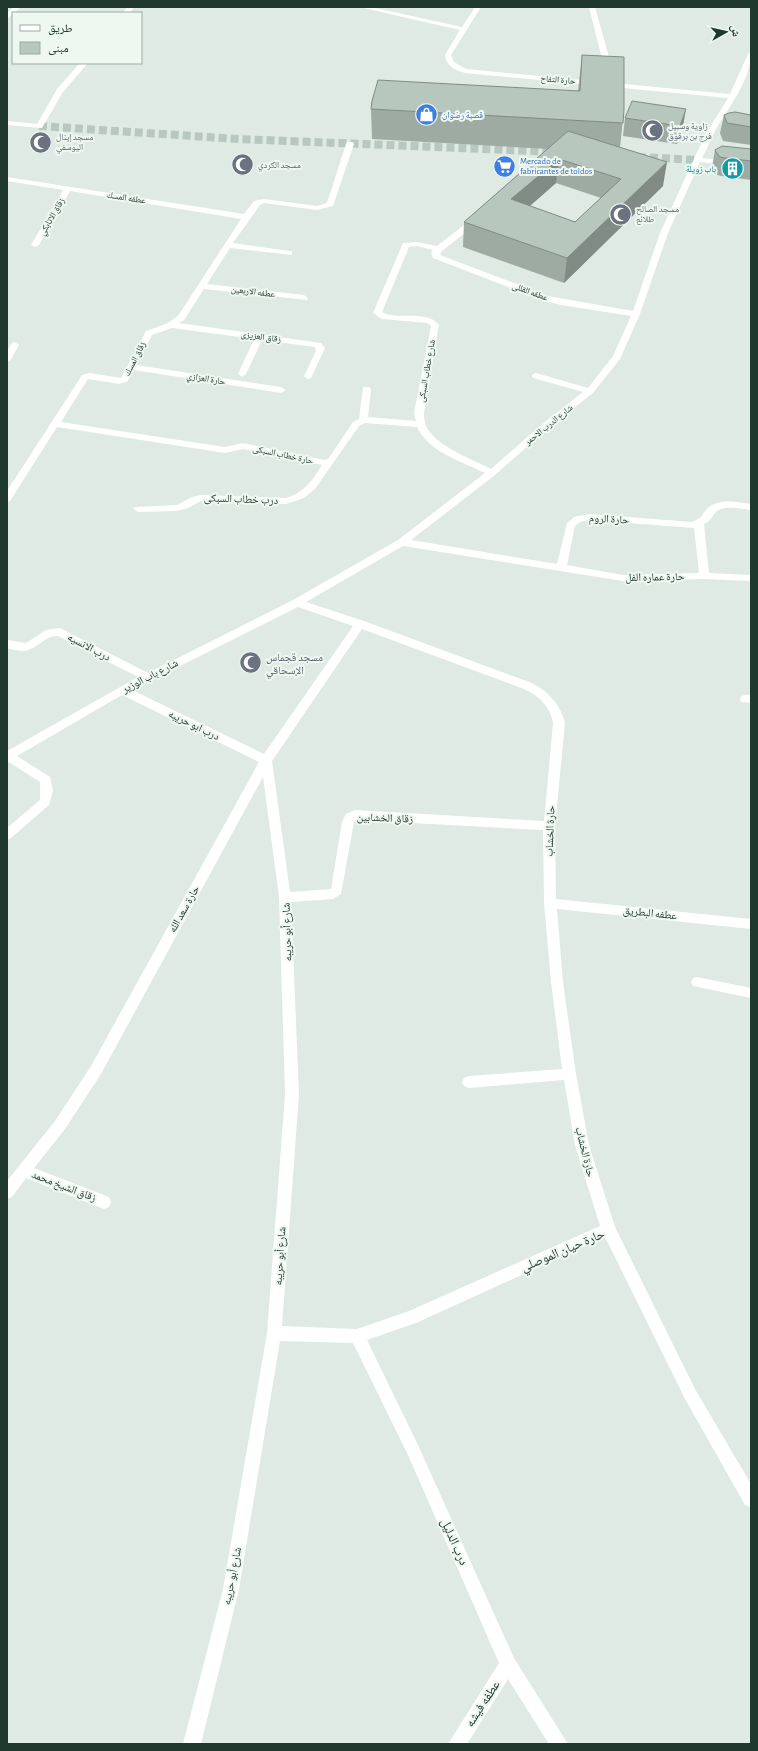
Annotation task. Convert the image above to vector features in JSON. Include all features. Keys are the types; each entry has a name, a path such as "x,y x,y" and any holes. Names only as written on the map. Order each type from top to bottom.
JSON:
{"street":[{"path":"362,7 378,9 464,29"},
{"name":"حارة التفاح","path":"478,7 448,55 448,59 451,64 465,71 733,96"},
{"path":"592,7 613,85"},
{"name":"شارع الدرب الاحمر","path":"297,603 402,542 492,473 543,428 590,391 617,357 636,314 664,233 709,135 733,96 751,54"},
{"path":"7,124 39,126 60,91 83,64"},
{"name":"زقاق المسك","path":"7,500 85,377 90,376 122,381 149,333 171,325 181,318 246,217 257,203 264,201 317,208 330,204 350,144"},
{"path":"698,160 751,165"},
{"name":"عطفه المسك","path":"7,180 246,217"},
{"name":"زقاق الاتابكي","path":"36,245 68,189"},
{"path":"439,250 482,216"},
{"name":"شارع خطاب السبكى","path":"420,424 419,413 435,325 429,321 382,316 377,313 377,311 406,245 417,244 439,250"},
{"path":"228,245 289,253"},
{"name":"عطفه القللى","path":"439,250 436,254 438,258 545,298 636,314"},
{"name":"عطفه الاربعين","path":"202,286 304,298"},
{"name":"زقاق العزيزى","path":"171,325 318,345 321,348 308,376"},
{"path":"242,374 259,337"},
{"path":"7,358 16,345"},
{"name":"حارة العزازي","path":"130,367 281,390"},
{"path":"536,376 590,391"},
{"path":"366,388 362,420 420,424 426,434 436,443 492,473"},
{"name":"حارة خطاب السبكى","path":"55,424 225,450 243,446 323,463 331,461 356,424 362,420"},
{"name":"درب خطاب السبكى","path":"138,509 178,508 185,506 191,500 201,498 286,501 296,499 304,496 310,490 329,462"},
{"path":"704,576 699,523 705,520 711,511 717,507 726,505 751,507"},
{"name":"حارة الروم","path":"561,568 570,525 577,519 589,517 692,525 699,523"},
{"path":"402,542 561,568"},
{"name":"حارة عماره الفل","path":"561,568 623,578 704,576 751,578"},
{"name":"حارة الخشاب","path":"297,603 360,624 528,686 541,692 550,701 557,712 559,723 549,826 550,903 557,982 569,1074 582,1145 608,1229"},
{"name":"شارع باب الوزير","path":"7,756 122,690 297,603"},
{"name":"حارة سعد الله","path":"7,1192 60,1125 96,1070 266,760 360,624"},
{"name":"درب الانسيه","path":"7,644 24,647 32,644 48,632 60,632 147,678"},
{"name":"درب ابو حريبه","path":"122,690 266,760"},
{"path":"7,756 46,780 47,791 45,802 7,835"},
{"name":"شارع أبو حريبه","path":"192,1744 231,1589 274,1333 292,1094 285,897 266,760"},
{"name":"زقاق الخشابين","path":"285,897 333,894 337,891 348,822 350,817 355,815 549,826"},
{"name":"عطفه البطريق","path":"550,903 751,924"},
{"path":"697,982 751,993"},
{"path":"469,1082 569,1074"},
{"name":"زقاق الشيخ محمد","path":"24,1171 104,1202"},
{"name":"حارة حيان الموصلي","path":"274,1333 357,1336 411,1318 608,1229 690,1394 751,1499"},
{"name":"درب الدليل","path":"357,1336 414,1450 508,1664 559,1744"},
{"name":"عطفه فيشه","path":"457,1744 508,1664"}],"building":[{"path":"582,55 624,57 623,123 371,109 378,80 580,91"},
{"path":"632,101 686,109 680,126 625,118"},
{"path":"735,112 751,115 751,127 727,123 724,115"},
{"path":"568,131 667,162 567,258 464,222","holes":["559,159 621,179 575,222 511,199"]},
{"path":"722,146 751,149 751,161 720,157 715,150"}],"tunnel":[{"path":"39,126 239,139 559,152"},
{"path":"638,157 698,160"}],"place":[{"name":"قصبة رضوان","path":"427,115"},
{"name":"زاوية وسبيل فرج بن برقوق","path":"653,131"},
{"name":"مسجد إينال اليوسفي","path":"40,142"},
{"name":"مسجد الكردي","path":"242,165"},
{"name":"Mercado de fabricantes de toldos","path":"505,166"},
{"name":"باب زويلة","path":"732,169"},
{"name":"مسجد الصالح طلائع","path":"621,214"},
{"name":"مسجد قجماس الإسحاقي","path":"250,663"}]}
